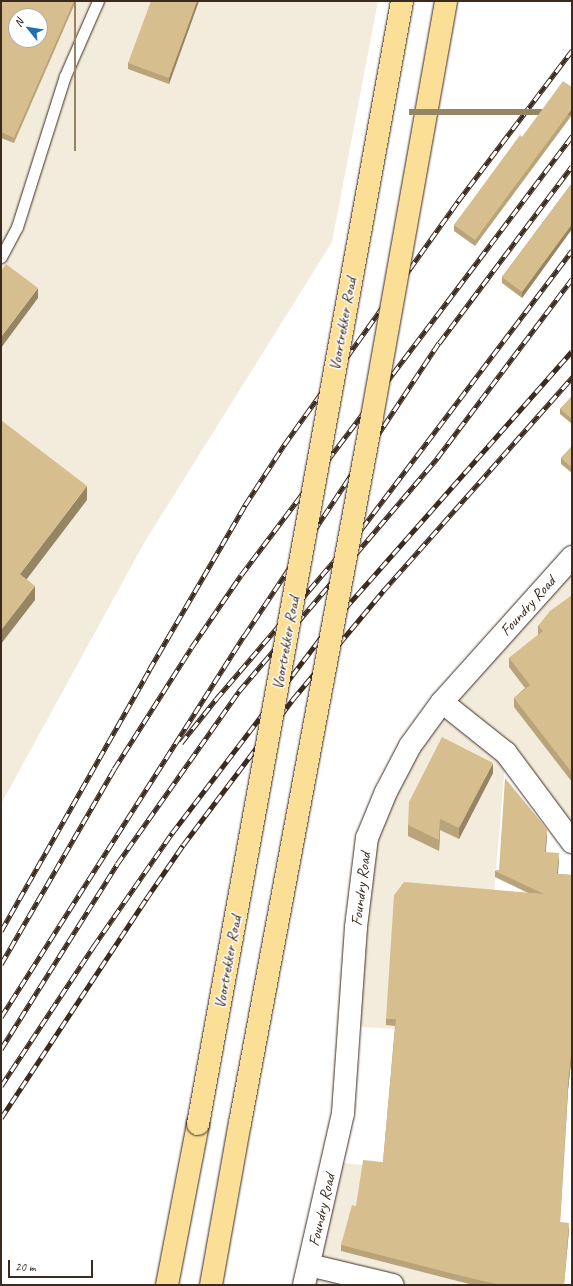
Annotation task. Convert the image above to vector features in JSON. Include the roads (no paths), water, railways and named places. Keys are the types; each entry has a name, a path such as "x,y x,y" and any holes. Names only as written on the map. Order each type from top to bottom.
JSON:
{"main road":[{"name":"Voortrekker Road","path":"167,1285 402,1"},
{"path":"211,1285 370,425 446,1"}],"street":[{"name":"Foundry Road","path":"307,1275 343,1113 356,927 367,838 386,792 410,746 442,702 572,557"},
{"path":"442,702 506,753 572,842"},
{"path":"307,1275 393,1285"}],"lane":[{"path":"1,257 17,227 65,76 98,1"}],"railway":[{"path":"1,931 149,670 245,505 284,445 458,201 572,50"},
{"path":"1,964 114,769 191,648 241,575 572,136"},
{"path":"1,1017 244,636 439,343 572,166"},
{"path":"181,743 216,699 362,528 572,250"},
{"path":"1,1049 117,864 239,691 437,458 572,279"},
{"path":"1,1086 93,947 172,833 333,622 572,351"},
{"path":"1,1118 183,845 293,699 383,591 572,377"}]}
